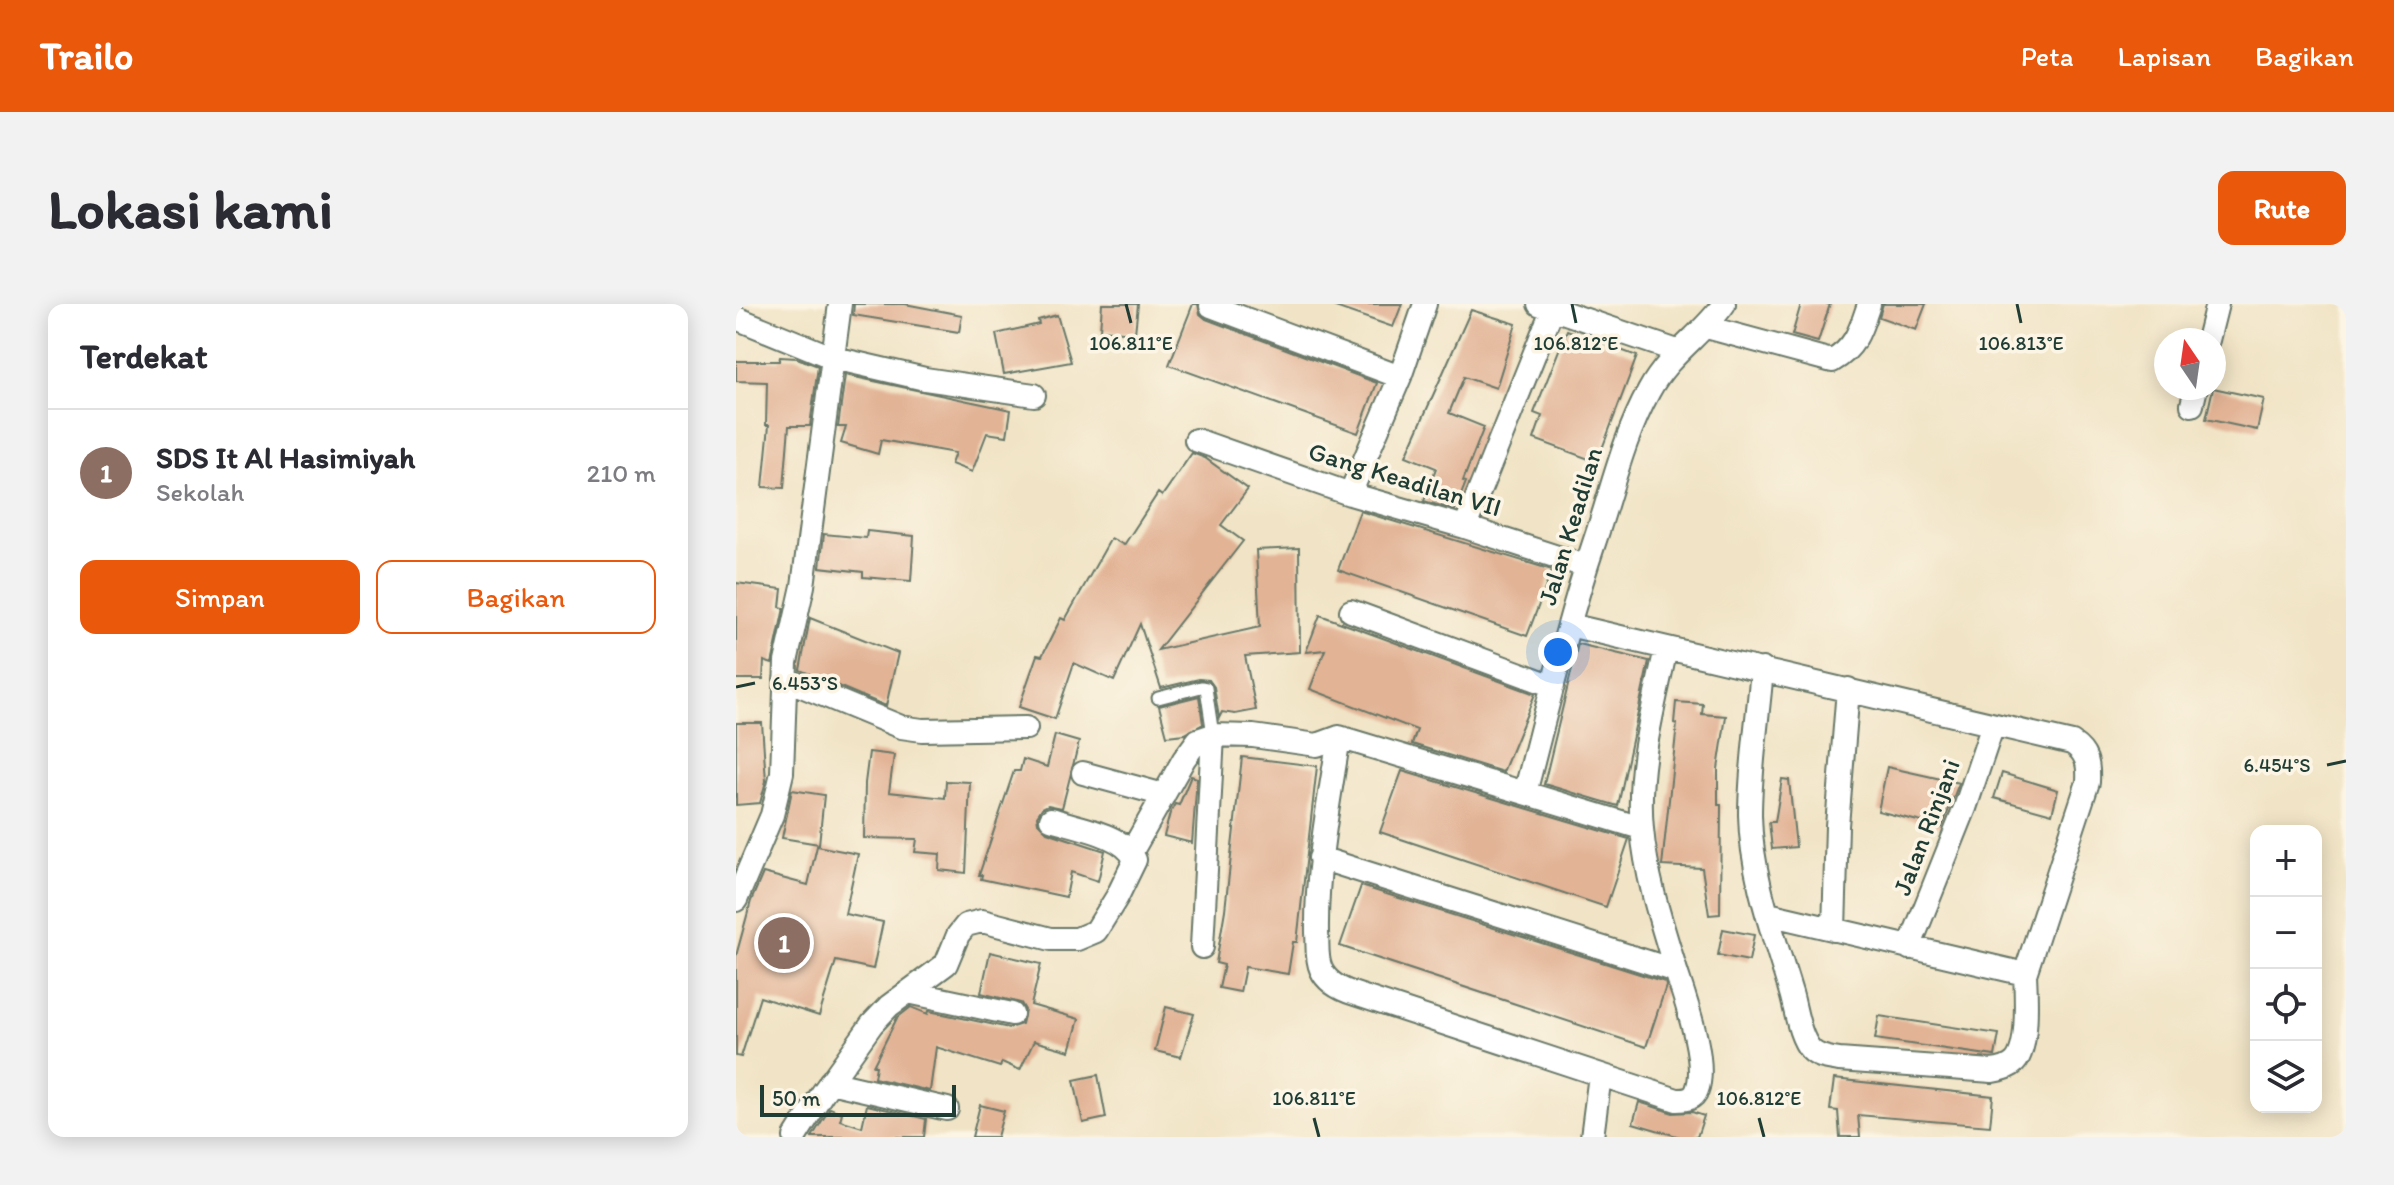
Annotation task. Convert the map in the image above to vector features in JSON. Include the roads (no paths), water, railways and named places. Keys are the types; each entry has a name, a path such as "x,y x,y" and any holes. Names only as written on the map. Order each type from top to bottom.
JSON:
{"street":[{"path":"738,890 772,815 782,773 785,679 791,632 803,586 840,304"},
{"path":"1350,494 1400,377 1425,304"},
{"name":"Jalan Keadilan","path":"1525,793 1585,566 1630,429 1650,389 1677,351 1706,327 1724,304"},
{"path":"1706,327 1832,361 1842,356 1858,338 1869,304"},
{"path":"2211,328 2217,304"},
{"path":"1211,306 1400,377"},
{"path":"1465,527 1545,307 1677,351"},
{"path":"736,318 834,358 925,379 1034,395"},
{"name":"Gang Keadilan VII","path":"1202,442 1350,494 1585,566"},
{"path":"1351,611 1553,686"},
{"path":"1569,625 1666,648 1762,669 1848,689 2072,743 2082,750 2089,768 2088,782 2025,974 2027,1003 2021,1051 2015,1061 2004,1069 1992,1071 1821,1057 1807,1044 1768,914 1754,851 1750,815 1762,669"},
{"path":"1339,737 1320,858 1317,906 1318,954 1322,970 1331,982 1355,994 1677,1100 1686,1100 1695,1095 1699,1087 1697,1041 1651,882 1641,828 1642,766 1666,648"},
{"path":"785,679 901,727 922,730 1026,728"},
{"path":"1834,930 1837,826 1848,689"},
{"name":"Jalan Rinjani","path":"1909,948 1965,808 1993,725"},
{"path":"1132,851 1198,740 1213,735 1253,736 1317,745 1339,737 1641,828"},
{"path":"1202,947 1213,735"},
{"path":"1083,773 1164,795"},
{"path":"795,1137 872,1024 889,1006 946,964 958,935 966,925 982,921 1051,939 1077,939 1096,931 1135,860 1132,851 1119,841 1051,819"},
{"path":"1320,858 1676,971"},
{"path":"1768,914 2025,974"},
{"path":"908,992 1012,1014"},
{"path":"1592,1137 1600,1075"},
{"path":"830,1082 947,1109"}],"lane":[{"path":"1158,698 1206,688 1213,735"}],"place":[{"name":"SDS It Al Hasimiyah","path":"784,943"}]}
